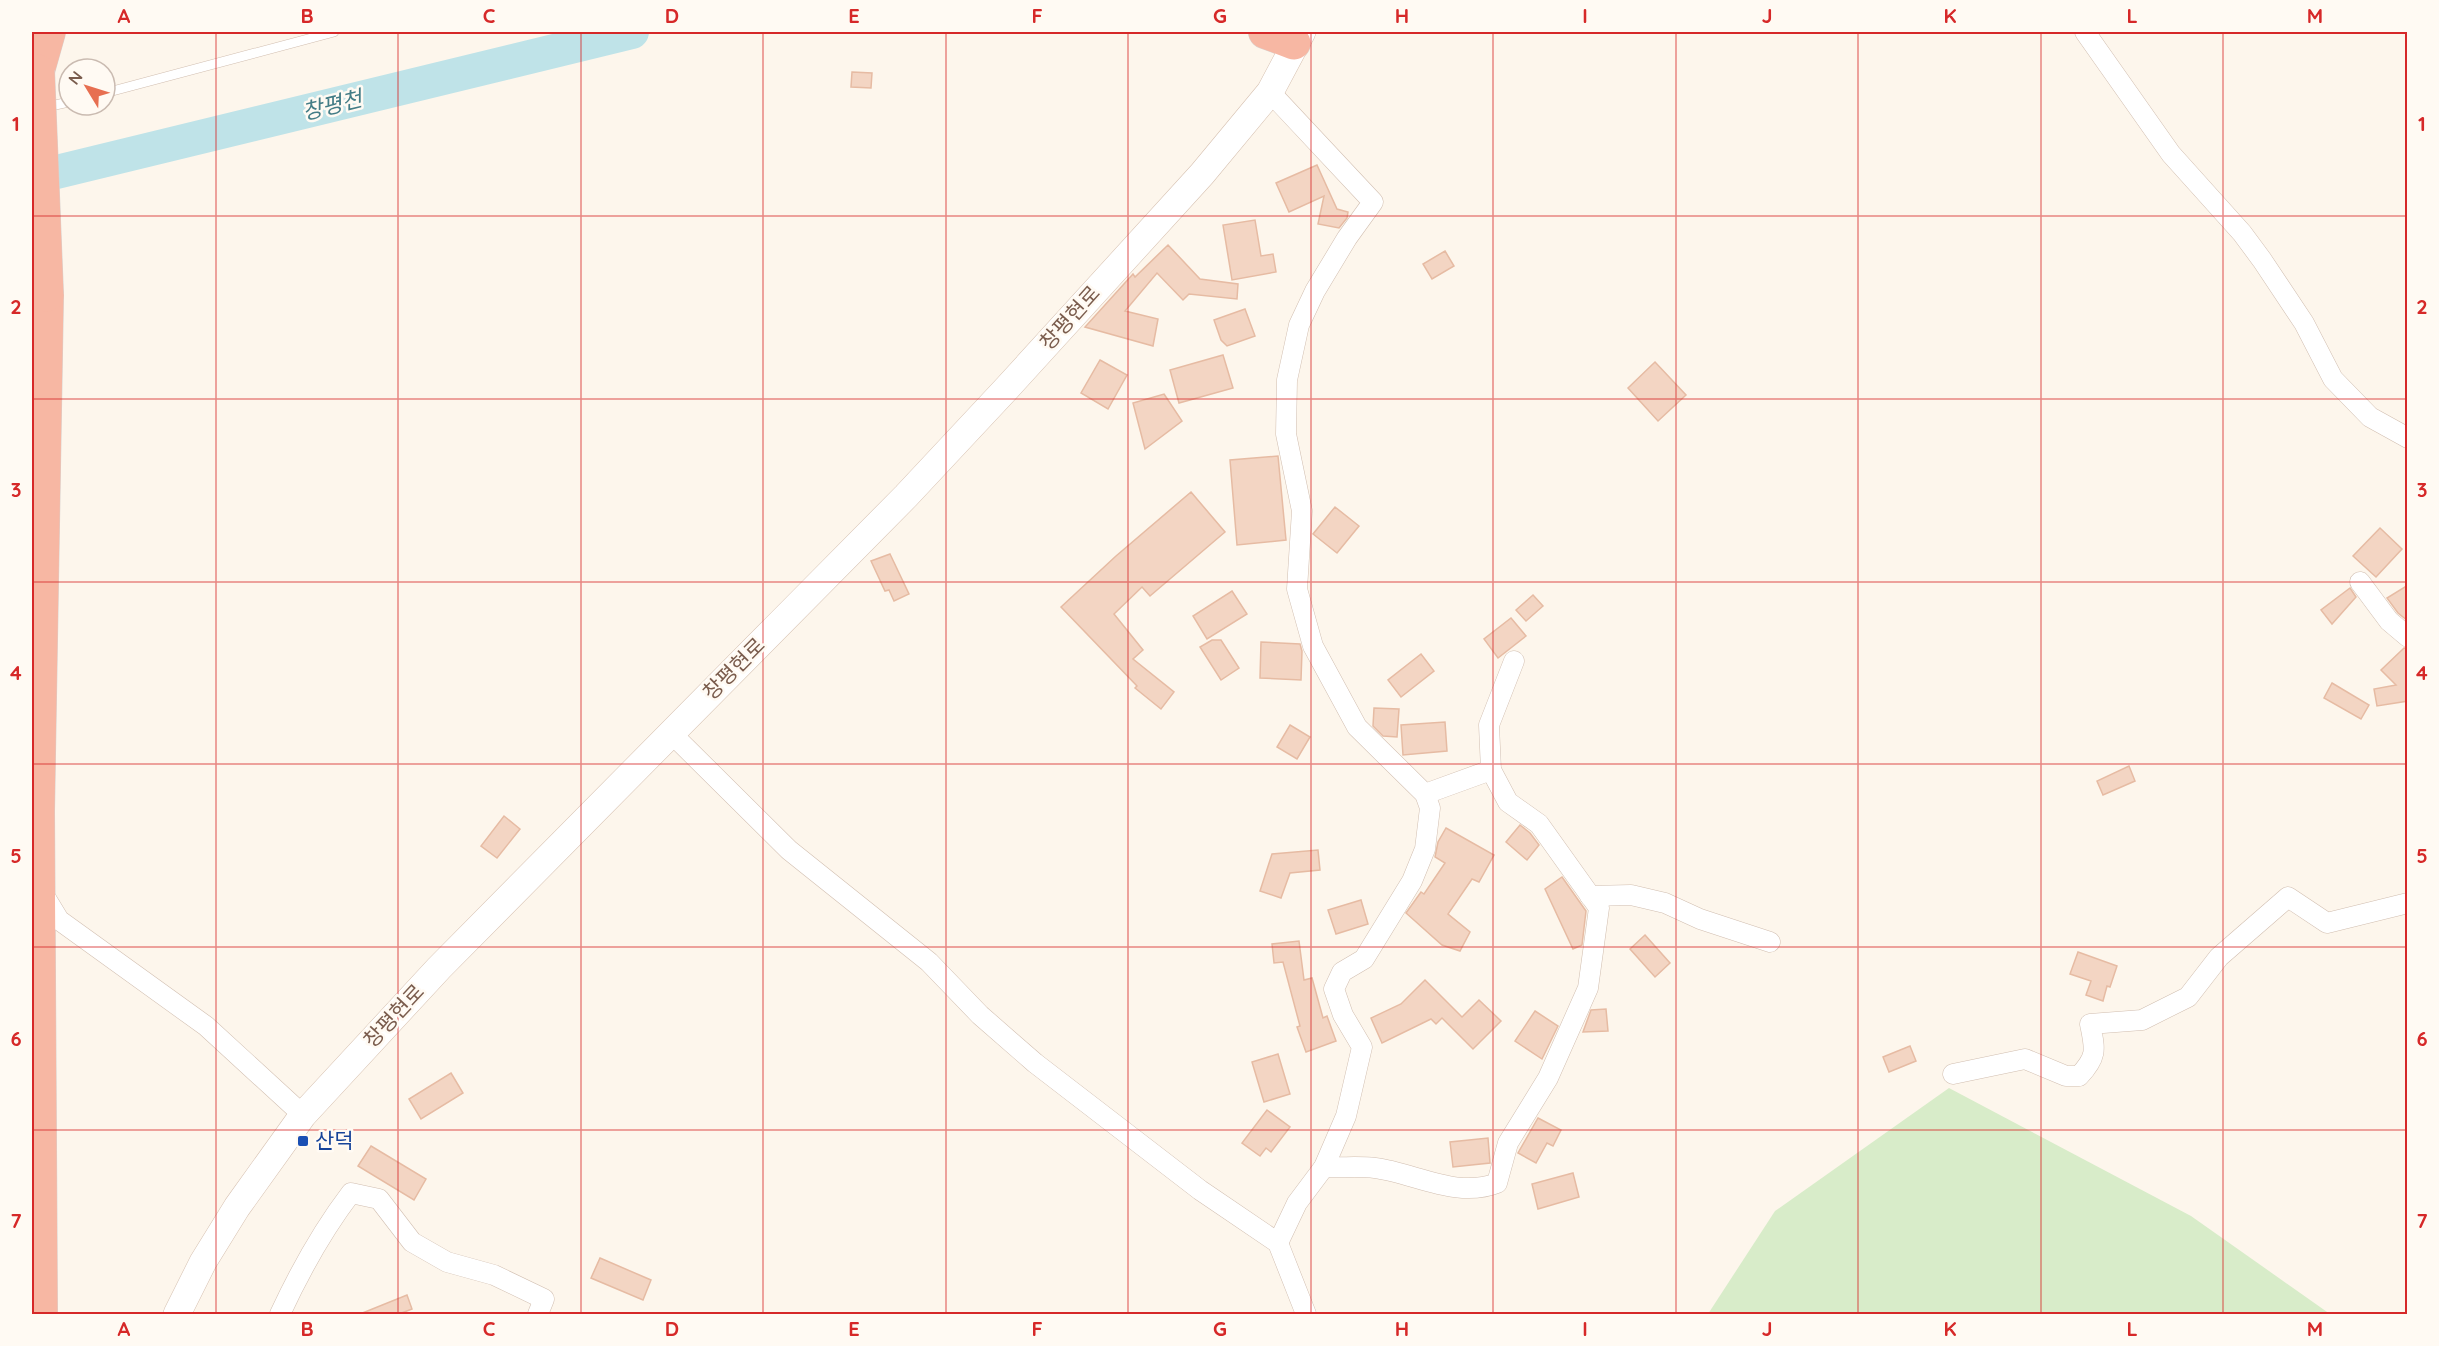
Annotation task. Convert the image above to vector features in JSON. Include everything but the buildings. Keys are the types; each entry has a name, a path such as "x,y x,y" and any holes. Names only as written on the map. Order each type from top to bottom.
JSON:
{"highway":[{"path":"37,32 47,295 38,811 41,1314"},
{"path":"38,71 49,32"}],"main road":[{"name":"창평현로","path":"177,1314 202,1262 231,1216 303,1115 439,968 906,496 1202,174 1270,92 1287,35"}],"street":[{"path":"2085,32 2171,154 2242,232 2304,323 2339,387 2370,417 2408,438"},
{"path":"1270,92 1373,202 1347,238 1315,291 1299,325 1287,380 1286,434 1302,511 1297,589 1313,646 1357,727 1425,794 1431,807 1425,849 1412,881 1364,958 1342,972 1334,989 1343,1015 1362,1047 1346,1116 1324,1167 1297,1203 1278,1243"},
{"path":"2360,582 2389,621 2408,637"},
{"path":"1324,1167 1376,1168 1437,1184 1472,1188 1483,1188 1497,1183 1508,1143 1548,1078 1588,988 1599,908 1539,824 1508,802 1491,770 1489,725 1514,661"},
{"path":"671,733 789,850 929,962 980,1015 1035,1063 1200,1190 1278,1243 1306,1314"},
{"path":"1425,794 1491,770"},
{"path":"1590,896 1631,895 1665,903 1700,919 1770,942"},
{"path":"45,897 59,920 206,1026 303,1115"},
{"path":"1953,1074 2025,1059 2066,1076 2079,1076 2091,1063 2095,1050 2090,1024 2142,1020 2188,997 2219,957 2288,897 2327,923 2408,903"},
{"path":"280,1314 303,1264 351,1193 379,1199 412,1242 447,1262 494,1275 544,1299 538,1314"}],"lane":[{"path":"117,90 334,32"},
{"path":"32,110 57,105"}],"green space":[{"path":"1949,1088 2191,1216 2330,1314 1708,1314 1775,1211"}],"waterway":[{"name":"창평천","path":"32,178 632,32"}],"place":[{"name":"산덕","path":"303,1141"}]}
